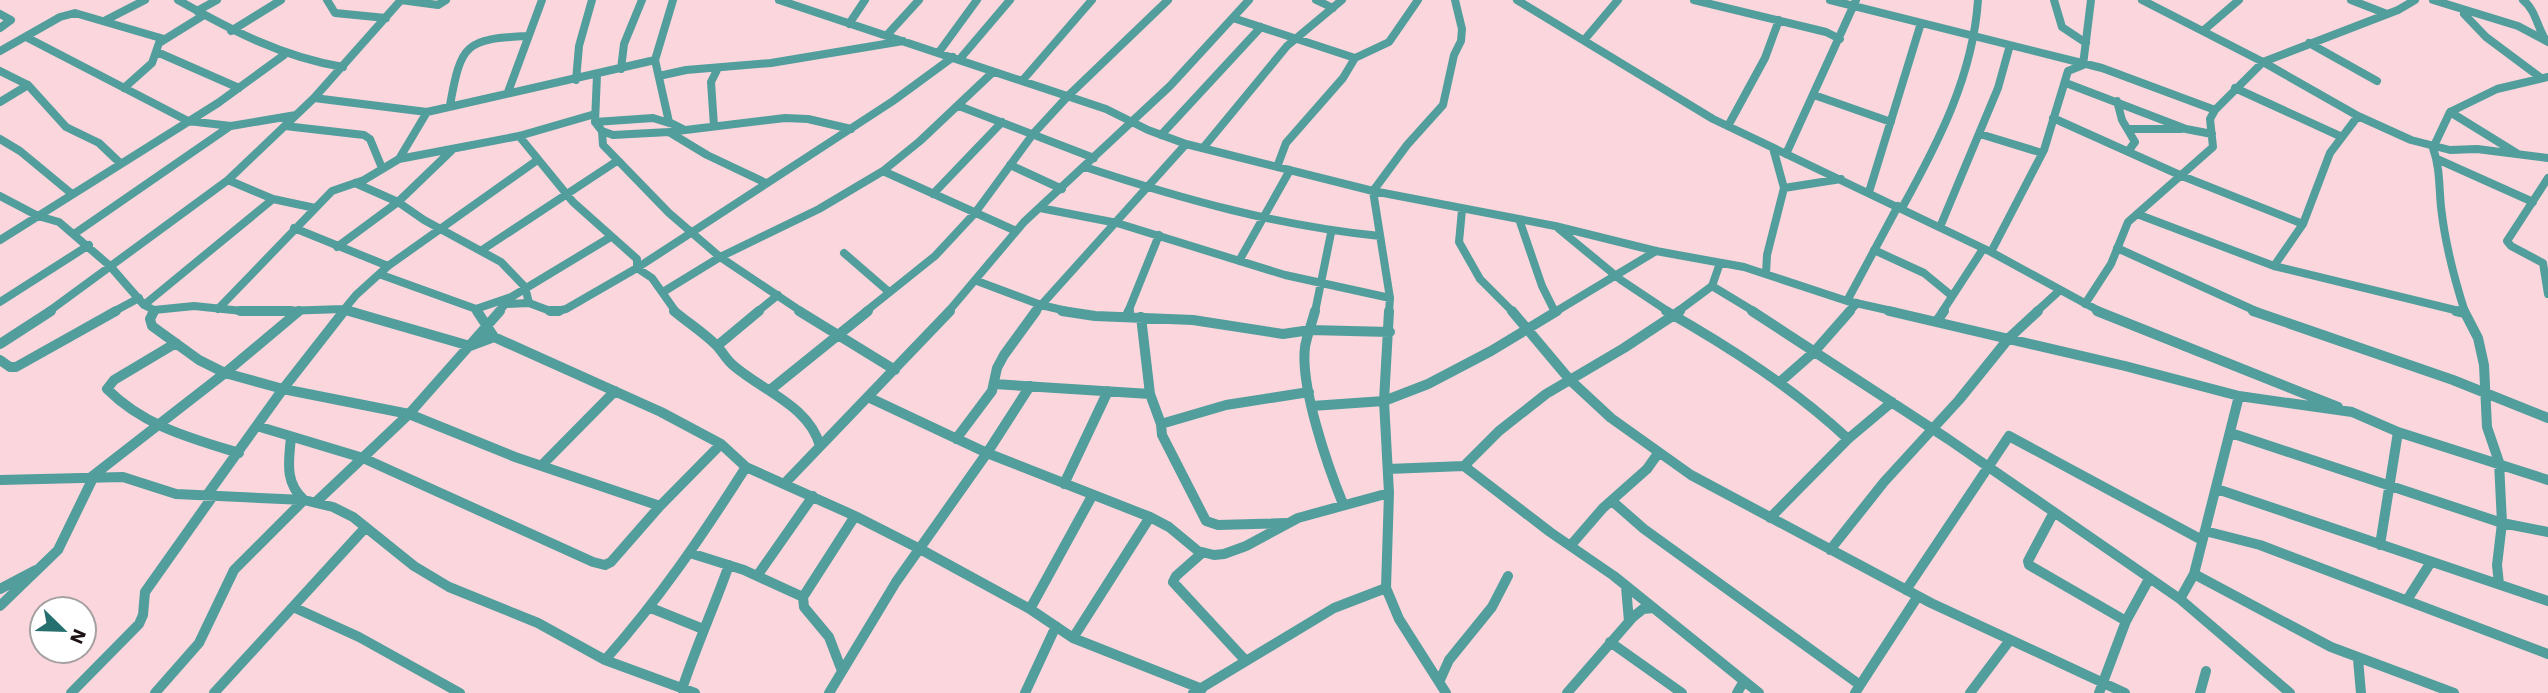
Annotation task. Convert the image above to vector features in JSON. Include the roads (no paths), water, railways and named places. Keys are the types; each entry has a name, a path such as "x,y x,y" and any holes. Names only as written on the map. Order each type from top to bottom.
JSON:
{"street":[{"path":"106,20 145,0"},
{"path":"178,0 231,30 284,55 342,67"},
{"path":"124,88 152,63 159,43 217,0"},
{"path":"231,30 281,0"},
{"path":"327,0 335,13 386,18"},
{"path":"0,344 79,292 110,266 228,180 314,98 401,0 438,5 446,0"},
{"path":"508,92 542,0"},
{"path":"576,80 579,46 592,0"},
{"path":"621,69 624,44 642,0"},
{"path":"669,132 655,60 673,0"},
{"path":"779,0 1105,109 1186,144 1373,191 1555,226 1766,274 1852,302 2239,396 2352,412"},
{"path":"849,24 866,0"},
{"path":"905,0 918,1"},
{"path":"939,52 977,0"},
{"path":"476,309 509,300 559,312 637,268 690,230 851,129 956,58 1010,0"},
{"path":"1022,81 1092,0"},
{"path":"770,390 935,256 975,213 1033,134 1068,96 1168,0"},
{"path":"785,483 870,398 977,281 1016,231 1170,86 1249,0"},
{"path":"1316,0 1333,8"},
{"path":"1203,148 1276,58 1342,0"},
{"path":"1277,167 1286,143 1343,78 1355,58 1389,42 1418,0"},
{"path":"1446,693 1399,619 1386,588 1389,493 1384,401 1390,298 1373,191 1407,145 1443,105 1454,55 1461,41 1455,0"},
{"path":"1517,0 1728,126 1900,207 2131,326 2398,432 2499,462 2548,480"},
{"path":"1585,39 1618,0"},
{"path":"1694,0 1826,32 1840,39"},
{"path":"1830,0 1854,3 1921,23 2129,76 2215,110"},
{"path":"1780,382 1814,352 1852,302 1874,250 1935,150 1976,37 1978,0"},
{"path":"2054,0 2062,27 2086,43"},
{"path":"2083,63 2091,0"},
{"path":"2142,0 2204,30 2358,116 2433,148 2477,149 2548,158"},
{"path":"2204,30 2239,0"},
{"path":"2351,0 2387,14"},
{"path":"2085,304 2111,264 2128,222 2214,147 2210,119 2215,110 2263,62 2387,14 2415,0"},
{"path":"2433,0 2460,11 2518,26 2548,42"},
{"path":"2522,0 2531,6 2536,24 2548,42"},
{"path":"887,35 918,1"},
{"path":"1786,153 1840,39 1842,27 1854,3"},
{"path":"2460,11 2486,37 2544,77"},
{"path":"0,51 67,13 106,20 164,39"},
{"path":"0,14 11,19 0,28"},
{"path":"1233,18 1355,58"},
{"path":"1728,126 1765,58 1779,20"},
{"path":"1869,192 1921,23"},
{"path":"1161,135 1261,27"},
{"path":"1826,32 1842,27"},
{"path":"450,106 456,73 474,45 490,38 527,36"},
{"path":"26,37 188,121 231,126 296,116"},
{"path":"659,76 686,70 810,57 904,41"},
{"path":"2309,43 2377,81"},
{"path":"1940,227 1980,134 2010,45"},
{"path":"157,52 239,88"},
{"path":"0,240 239,88 284,55"},
{"path":"314,98 427,112 655,60"},
{"path":"1937,321 1952,296 1987,251 2042,153 2068,71 2083,63"},
{"path":"714,126 711,82 718,68"},
{"path":"0,71 28,85 43,98 66,127 99,144 120,163"},
{"path":"663,292 720,257 819,209 883,171 902,158 993,72"},
{"path":"597,75 595,118 602,131 603,145 617,161 720,257 838,337 895,370"},
{"path":"2499,584 2497,565 2502,523 2499,462 2487,427 2487,393 2478,338 2454,277 2441,209 2437,159 2433,148 2450,111 2497,89 2544,77"},
{"path":"2066,83 2186,128 2212,134"},
{"path":"0,102 28,85"},
{"path":"2235,88 2342,137"},
{"path":"1814,95 1891,122"},
{"path":"2117,101 2120,116 2135,142 2129,150"},
{"path":"959,106 1094,158"},
{"path":"2450,111 2523,156"},
{"path":"399,159 427,112"},
{"path":"2274,267 2303,224 2330,153 2358,116"},
{"path":"218,309 332,191 355,183 399,159 451,151 595,118 653,118 669,122 683,130"},
{"path":"602,131 613,135 669,132 785,118 851,129"},
{"path":"2053,118 2182,176 2303,224"},
{"path":"933,194 1002,122"},
{"path":"285,125 363,135 370,139 382,168"},
{"path":"74,234 231,126"},
{"path":"2129,129 2186,128"},
{"path":"669,132 707,155 766,183"},
{"path":"1980,134 2042,153"},
{"path":"519,136 536,161 566,195 609,238 637,259 637,268"},
{"path":"0,139 31,156 57,184 72,194"},
{"path":"956,439 984,403 1004,355 1041,304 1186,144"},
{"path":"1766,274 1767,254 1784,188 1773,148"},
{"path":"2450,150 2451,165"},
{"path":"337,247 398,202 451,151"},
{"path":"2437,159 2533,202"},
{"path":"71,693 139,624 143,615 145,592 257,426 343,309 388,267 536,161"},
{"path":"482,250 617,161"},
{"path":"1010,165 1062,189"},
{"path":"1085,167 1148,188 1263,220 1331,233 1380,236"},
{"path":"1239,261 1290,170"},
{"path":"883,171 1016,231"},
{"path":"2548,178 2507,241 2511,246 2546,264 2543,274 2548,294"},
{"path":"1784,188 1841,179"},
{"path":"228,180 273,199 315,208"},
{"path":"355,183 398,202 501,262 525,287 529,303"},
{"path":"0,360 10,367 16,367 146,304 273,199"},
{"path":"2,200 38,216 50,217 89,245 146,304 152,326 176,344 225,373 283,389 409,414 541,466 660,506"},
{"path":"1040,208 1117,223 1322,284 1390,298"},
{"path":"1462,210 1459,242 1480,279 1528,327 1570,380 1611,418 1691,475 1770,518 1918,596 2125,693"},
{"path":"2137,214 2274,267 2466,313"},
{"path":"1519,219 1538,278 1555,312"},
{"path":"1555,226 1616,275 1674,316 1689,322 1780,382 1848,439"},
{"path":"294,228 388,267"},
{"path":"1331,233 1306,349 1312,406 1327,465 1343,504"},
{"path":"1127,316 1159,235"},
{"path":"155,693 200,643 209,627 223,587 234,570 310,501 363,458 409,414 509,300 525,287 609,238"},
{"path":"2,298 89,245"},
{"path":"2118,248 2242,307 2487,393 2548,418"},
{"path":"1312,406 1384,401 1452,373 1656,250"},
{"path":"1874,250 1924,273 1952,296"},
{"path":"844,253 889,292"},
{"path":"1388,470 1464,466 1499,431 1546,394 1674,316 1712,286 1720,263"},
{"path":"637,268 652,278 674,311 717,346 727,361 751,382 770,390 816,432 831,436"},
{"path":"379,274 476,309 495,337 615,391 722,444 746,467 920,548 1030,609 1073,638 1197,691 1320,613 1359,595 1386,588"},
{"path":"977,281 1065,312 1213,322 1282,334 1297,334 1310,330 1390,332"},
{"path":"1712,286 1934,427 1986,467 2180,599 2290,693"},
{"path":"1830,550 1884,482 2009,338 2059,291"},
{"path":"717,346 778,295"},
{"path":"146,304 218,309 343,309 470,346 495,337"},
{"path":"0,606 46,564 65,537 91,478 299,311"},
{"path":"1141,317 1150,394 1161,424 1162,435 1206,521 1218,525 1287,523"},
{"path":"176,344 114,380 107,389 131,413 155,425 239,453"},
{"path":"994,384 1150,394"},
{"path":"829,693 896,582 987,453 1030,386"},
{"path":"541,466 615,391"},
{"path":"1064,484 1108,391"},
{"path":"1161,424 1226,405 1309,392"},
{"path":"2180,599 2194,574 2239,396"},
{"path":"870,398 987,453 1150,517 1169,527 1202,553 1221,554 1250,544 1287,523 1343,504 1389,493"},
{"path":"1770,518 1848,439 1892,402"},
{"path":"257,426 363,458 600,565 611,562 660,506 722,444"},
{"path":"816,432 820,446"},
{"path":"2380,545 2398,432"},
{"path":"2231,433 2502,523 2548,532"},
{"path":"1906,590 1975,489 2007,436 2013,436 2203,535 2260,545 2548,654"},
{"path":"290,437 289,484 292,492 310,501"},
{"path":"1570,544 1647,469 1659,452"},
{"path":"1464,466 1654,608 1759,693"},
{"path":"605,660 651,608 746,467"},
{"path":"0,480 123,477 176,494 310,501 333,507 414,566 449,587 538,623 605,660 695,693"},
{"path":"2217,489 2548,601"},
{"path":"757,576 813,496"},
{"path":"1030,609 1093,496"},
{"path":"1612,501 1662,543 1857,689 1918,596"},
{"path":"2053,512 2028,561 2029,565 2126,621"},
{"path":"842,671 830,637 804,607 803,597 855,516"},
{"path":"1073,638 1150,517"},
{"path":"214,693 262,644 326,568 365,528"},
{"path":"690,553 729,565 803,597"},
{"path":"1202,553 1174,578 1173,582 1245,660"},
{"path":"2407,600 2431,562"},
{"path":"0,589 46,564"},
{"path":"682,689 729,565"},
{"path":"2194,574 2358,659 2454,693"},
{"path":"1440,680 1449,660 1492,607 1508,576"},
{"path":"2099,693 2126,621 2149,579"},
{"path":"1626,587 1629,621"},
{"path":"293,607 359,637 460,693"},
{"path":"651,608 703,629"},
{"path":"1567,693 1629,621 1643,609 1654,608"},
{"path":"1025,693 1056,626"},
{"path":"1970,693 2010,640"},
{"path":"1611,642 1682,693"},
{"path":"2358,659 2361,693"},
{"path":"2200,693 2206,671"},
{"path":"1737,693 1744,681"}]}
